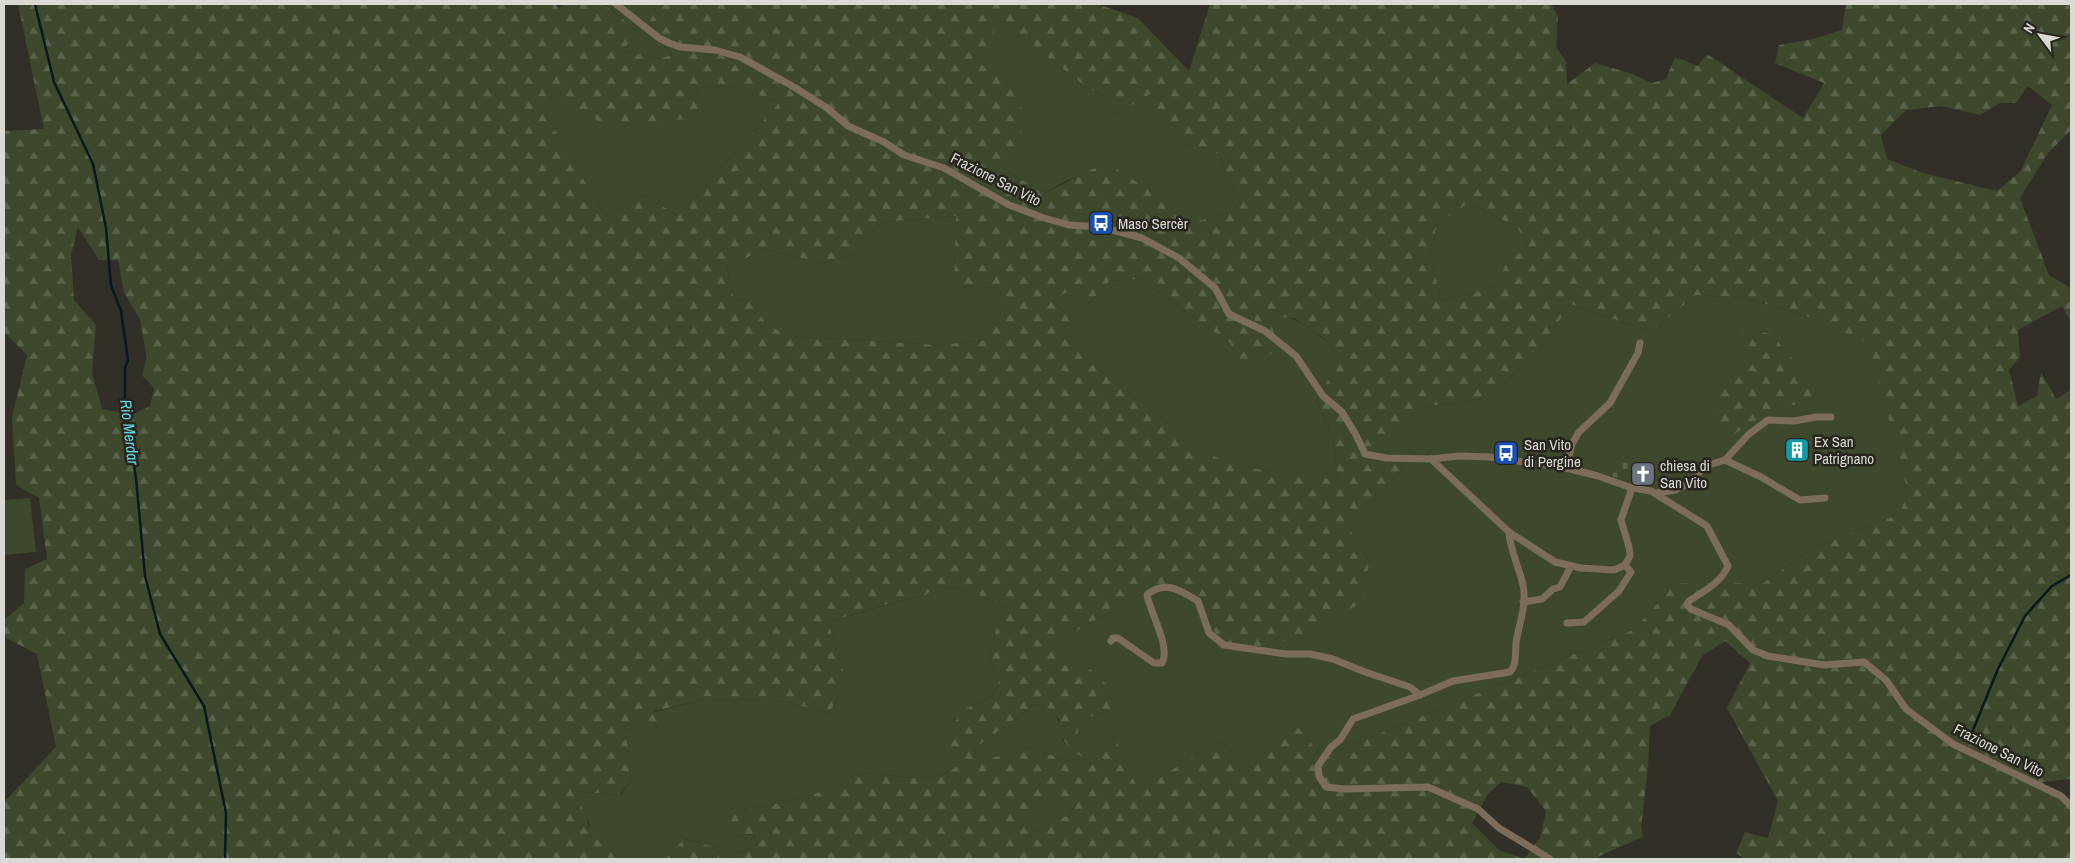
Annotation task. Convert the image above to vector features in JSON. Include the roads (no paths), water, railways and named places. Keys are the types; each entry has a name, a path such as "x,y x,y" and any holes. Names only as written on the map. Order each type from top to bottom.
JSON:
{"street":[{"name":"Frazione San Vito","path":"616,4 668,43 680,47 715,50 740,57 827,108 848,126 884,142 904,155 944,168 1010,204 1069,225 1100,227 1142,238 1179,258 1215,288 1229,314 1265,331 1296,356 1324,396 1342,412 1365,454 1386,458 1432,459"},
{"path":"1566,468 1572,444 1579,432 1610,403 1638,353 1640,343"},
{"path":"1432,459 1459,456 1489,457 1566,468 1598,476 1632,488 1656,493 1675,490 1690,482 1705,466 1725,460 1748,434 1768,420 1832,418"},
{"path":"1432,459 1508,532 1555,562 1581,568 1614,570 1624,565 1630,556 1620,520 1632,488"},
{"path":"1725,460 1761,477 1800,500 1824,498"},
{"name":"Frazione San Vito","path":"1656,493 1707,526 1728,566 1725,574 1717,583 1690,601 1687,605 1691,609 1729,625 1754,650 1768,656 1824,665 1864,662 1886,680 1906,709 1953,744 2061,796 2071,806"},
{"path":"1508,532 1523,587 1515,667 1510,672 1453,681 1352,719 1340,740 1331,746 1318,766 1319,776 1326,787 1344,789 1428,788 1478,809 1499,828 1550,859"},
{"path":"1567,623 1584,622 1619,591 1631,572 1624,565"},
{"path":"1523,602 1542,599 1553,589 1560,587 1571,566"},
{"path":"1111,641 1113,638 1118,638 1154,663 1162,663 1165,659 1160,636 1147,595 1156,588 1174,587 1198,601 1209,633 1224,645 1286,654 1310,654 1333,659 1410,687 1420,695"}],"waterway":[{"name":"Rio Merdar","path":"35,4 54,82 93,164 106,228 111,285 121,311 128,360 125,368 125,405 136,478 145,576 160,634 204,706 226,813 225,859"},
{"path":"1971,735 1998,669 2025,616 2052,586 2071,575"}],"place":[{"name":"Maso Sercèr","path":"1101,223"},
{"name":"Ex San Patrignano","path":"1797,450"},
{"name":"San Vito di Pergine","path":"1506,453"},
{"name":"chiesa di San Vito","path":"1643,474"}]}
